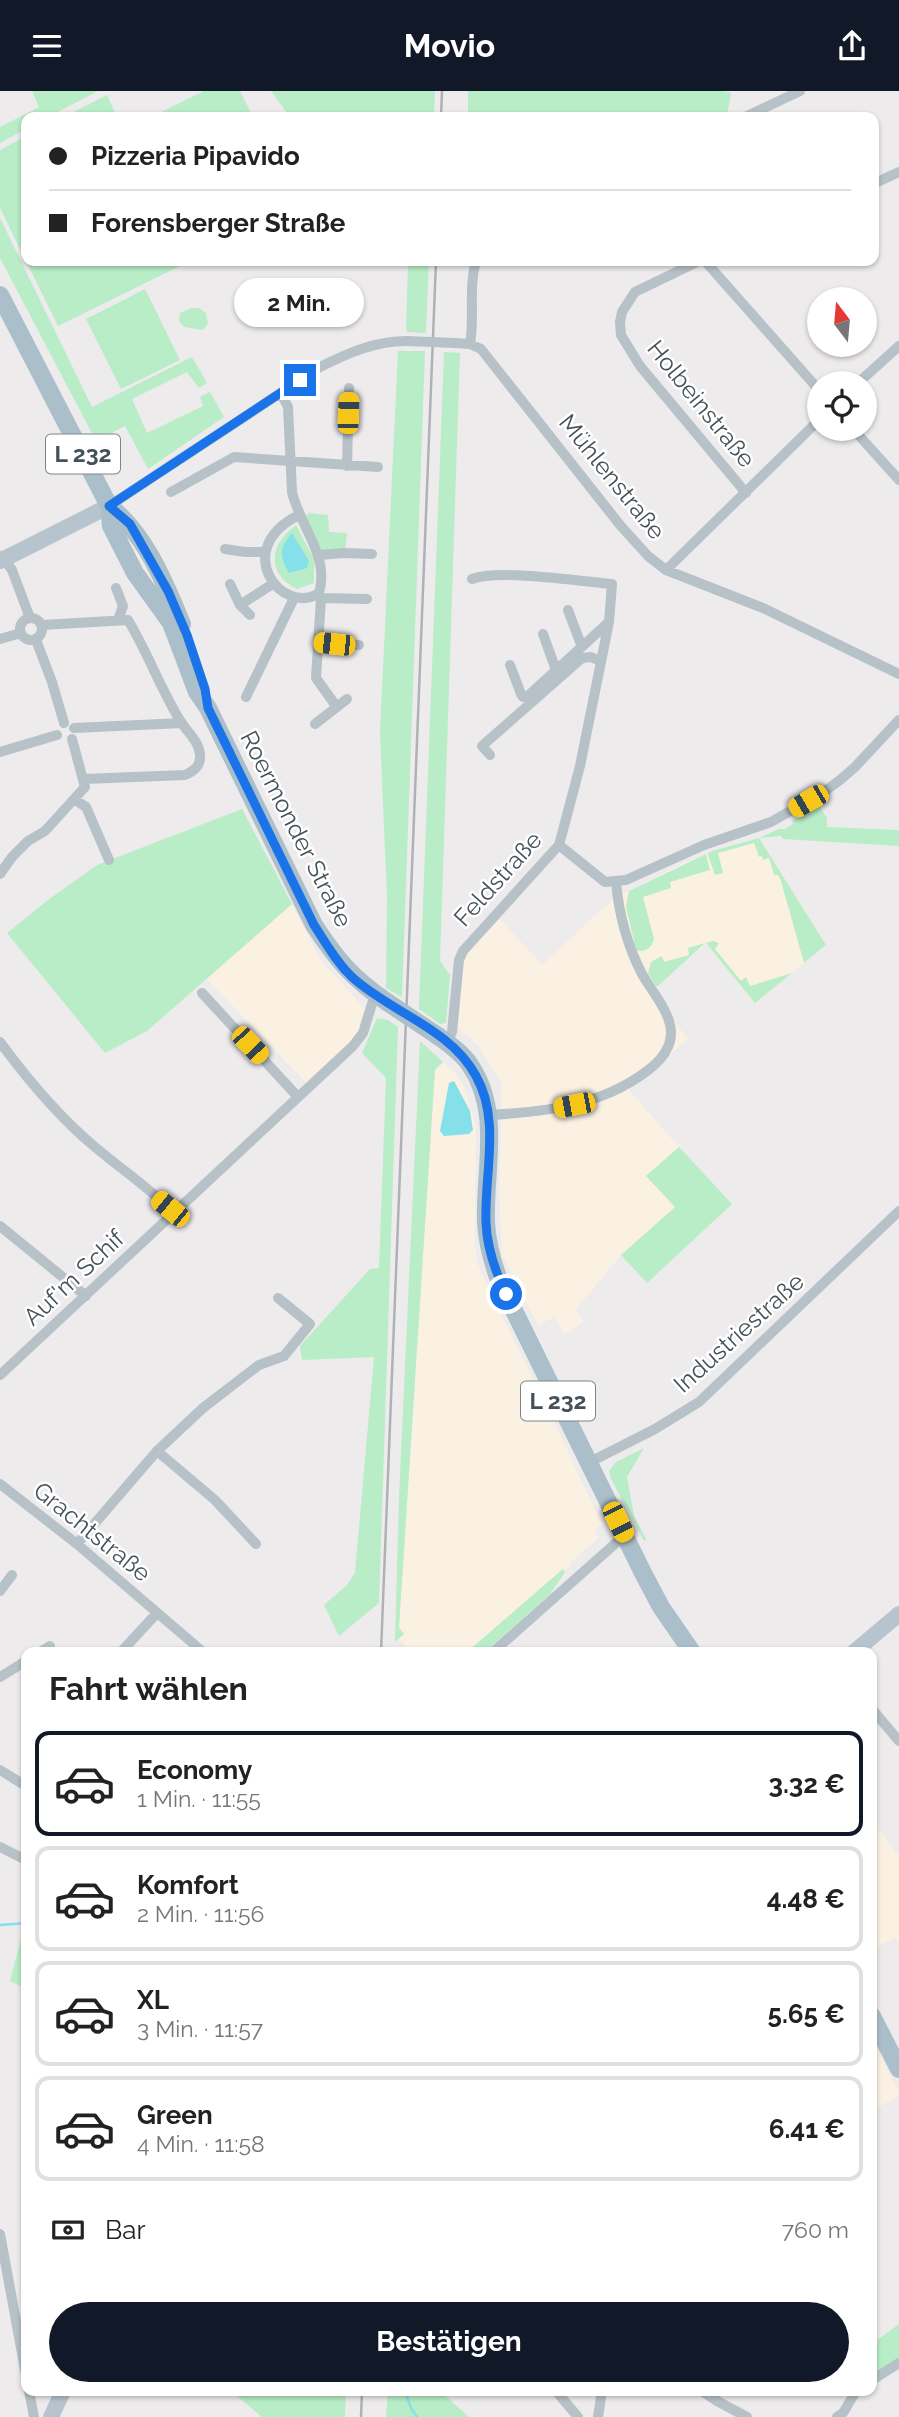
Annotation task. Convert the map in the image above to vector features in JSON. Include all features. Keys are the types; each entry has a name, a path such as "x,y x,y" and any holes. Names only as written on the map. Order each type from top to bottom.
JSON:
{"main road":[{"name":"Roermonder Straße","path":"0,295 109,506 130,524 168,591 187,635 205,689 208,708 314,925 352,977 443,1039 469,1063 478,1078 489,1115 486,1222 492,1261 527,1340 661,1607 689,1647"},
{"path":"877,2028 899,2069"}],"street":[{"path":"756,112 800,91"},
{"path":"879,181 899,172"},
{"path":"30,618 12,571 2,558 109,506 320,367 346,353 385,342 470,344 471,287 475,266"},
{"name":"Holbeinstraße","path":"689,266 635,292 622,312 621,335 640,366 746,493"},
{"path":"709,266 807,376"},
{"name":"Mühlenstraße","path":"470,344 481,349 492,362 620,525 648,556 666,570 763,608 899,674"},
{"path":"871,371 899,346"},
{"path":"347,466 349,388"},
{"path":"281,393 288,407 292,492 299,515 319,555 321,585 316,678 336,706"},
{"path":"666,570 807,432"},
{"path":"864,441 899,480"},
{"path":"171,492 234,457 378,467"},
{"path":"299,515 276,531 264,552 265,566 274,583 294,598 320,596 367,599"},
{"path":"225,549 264,552"},
{"path":"319,555 372,554"},
{"name":"Feldstraße","path":"443,1039 453,1032 463,951 559,845 580,766 609,622 612,584 524,577 481,576 472,579"},
{"path":"240,605 274,583"},
{"path":"230,584 240,605 250,615"},
{"path":"116,588 123,606 118,620"},
{"path":"246,697 294,598"},
{"path":"568,610 582,647"},
{"path":"30,618 38,619 42,625 42,632 36,640 28,641 21,633 21,626 30,618"},
{"path":"42,625 128,620 181,723 196,742 200,755 200,762 195,770 185,775 83,779"},
{"path":"510,665 523,697 609,622"},
{"path":"0,639 21,633"},
{"path":"543,635 556,670"},
{"path":"0,874 12,857 28,841 44,831 85,787 70,730 36,640"},
{"path":"319,642 359,645"},
{"path":"490,755 482,746 548,687 582,658 591,657 600,661"},
{"path":"314,724 347,699"},
{"path":"559,845 597,877 605,881 626,880 704,845 764,825 825,791 855,767 899,720"},
{"path":"70,730 181,723"},
{"path":"0,752 57,734 65,741 70,730"},
{"path":"74,799 86,807 109,860"},
{"path":"489,1115 557,1108 606,1095 634,1080 663,1056 670,1044 669,1020 643,977 627,940 616,882"},
{"path":"202,993 298,1097"},
{"name":"Auf'm Schif","path":"0,1375 353,1046 381,998"},
{"path":"0,1042 56,1109 94,1146 175,1214"},
{"name":"Industriestraße","path":"590,1461 655,1429 699,1402 899,1211"},
{"path":"0,1226 86,1296"},
{"path":"77,1544 157,1451 203,1408 259,1365 284,1356 310,1324 278,1297"},
{"path":"157,1451 215,1500 256,1544"},
{"name":"Grachtstraße","path":"0,1484 77,1544 197,1647"},
{"path":"499,1647 625,1535"},
{"path":"0,1591 12,1575"},
{"name":"Grachtstraße","path":"126,1647 157,1612"},
{"path":"860,1647 899,1614"},
{"path":"0,1677 21,1664"},
{"path":"877,1715 899,1741"},
{"path":"0,1770 21,1783"},
{"path":"0,1847 21,1855"},
{"path":"0,2234 21,2348"},
{"path":"0,2285 6,2292 11,2293"},
{"path":"877,2377 899,2363"},
{"path":"30,2396 35,2415"},
{"path":"51,2417 61,2396"},
{"path":"560,2396 578,2417"},
{"path":"598,2417 601,2396"},
{"path":"709,2396 747,2417"},
{"path":"837,2417 843,2413 853,2396"}],"shaded area":[{"path":"759,838 826,945 755,1003 706,943 650,992 688,1039 629,1090 679,1147 646,1176 676,1207 621,1255 576,1309 583,1322 565,1334 554,1317 538,1325 502,1255 499,1185 502,1084 478,1045 458,1028 464,957 500,919 542,965 613,899 688,861"},
{"path":"292,904 321,961 365,1009 359,1034 347,1048 306,1082 207,979"},
{"path":"443,1062 454,1072 464,1087 476,1126 476,1259 602,1525 596,1528 595,1532 599,1537 570,1563 572,1565 562,1570 473,1647 406,1647 399,1639 404,1634 399,1628 435,1070"},
{"path":"877,1828 899,1856 899,1942 896,1937 877,1946"},
{"path":"877,2049 899,2093 877,2108"}],"green space":[{"path":"32,91 98,91 58,112 29,112 39,107"},
{"path":"204,91 240,91 250,112 161,112"},
{"path":"271,91 435,91 434,112 286,112"},
{"path":"468,91 731,93 728,112 468,112"},
{"path":"107,95 115,112 74,112"},
{"path":"21,116 21,132 0,143 0,127"},
{"path":"21,139 21,251 0,208 0,150"},
{"path":"0,218 21,266 23,266 92,407 192,357 207,383 199,388 187,372 132,399 147,433 203,406 200,397 210,392 224,417 148,469 125,426 96,441 0,258"},
{"path":"28,266 180,266 58,326"},
{"path":"408,266 429,266 426,333 406,330"},
{"path":"145,289 180,360 121,389 86,319"},
{"path":"199,308 206,313 208,324 203,330 184,327 179,321 180,313"},
{"path":"398,351 425,351 402,997 386,988 387,897 380,732"},
{"path":"444,352 460,353 440,961 450,975 446,1023 440,1024 419,1009"},
{"path":"309,513 328,515 329,532 347,533 345,552 320,550 304,517"},
{"path":"296,525 314,559 314,583 297,589 280,575 275,558 281,540"},
{"path":"819,806 827,818 827,827 899,830 899,846 783,839 781,836 759,838 785,829 793,824 792,821"},
{"path":"242,809 292,904 147,1031 105,1053 7,933 97,865"},
{"path":"759,838 826,945 804,963 781,881 778,875 774,875 769,858 763,860 762,856 759,857 754,843 718,853 723,873 715,875 709,852"},
{"path":"706,854 710,870 670,882 671,888 643,897 654,939 648,949 636,950 626,907 629,891"},
{"path":"705,943 656,986 648,973 651,962 662,956 664,962 689,955 688,948"},
{"path":"706,943 719,943 715,949 741,981 746,977 750,986 792,973 755,1003"},
{"path":"377,1018 388,1020 398,1027 379,1603 339,1636 324,1605 346,1586 355,1573 374,1357 302,1360 300,1346 370,1269 379,1268 386,1078 362,1053"},
{"path":"420,1041 443,1062 435,1070 399,1628 404,1634 395,1642 399,1496"},
{"path":"679,1147 732,1204 647,1283 621,1255 675,1207 646,1176"},
{"path":"644,1448 627,1477 634,1516 646,1539 644,1541 609,1471 616,1462"},
{"path":"563,1569 565,1572 550,1594 491,1647 473,1647"},
{"path":"21,1939 21,1986 10,1981"},
{"path":"899,2324 899,2358 877,2372 877,2340"},
{"path":"237,2396 346,2396 345,2417 262,2417"},
{"path":"388,2396 446,2396 469,2417 386,2417"}],"water":[{"path":"292,533 309,561 307,568 289,573 283,562 282,552"},
{"path":"454,1081 470,1111 473,1130 469,1134 444,1136 440,1131 449,1083"}],"waterway":[{"path":"0,1925 21,1923"},
{"path":"407,2396 417,2417"}],"railway":[{"path":"441,112 442,91"},
{"path":"381,1647 436,266"},
{"path":"361,2417 362,2396"}],"route":[{"path":"300,380 109,506 130,524 168,591 187,635 205,689 208,708 314,925 352,977 451,1046 469,1063 478,1078 489,1115 486,1222 488,1246 506,1294"}]}
